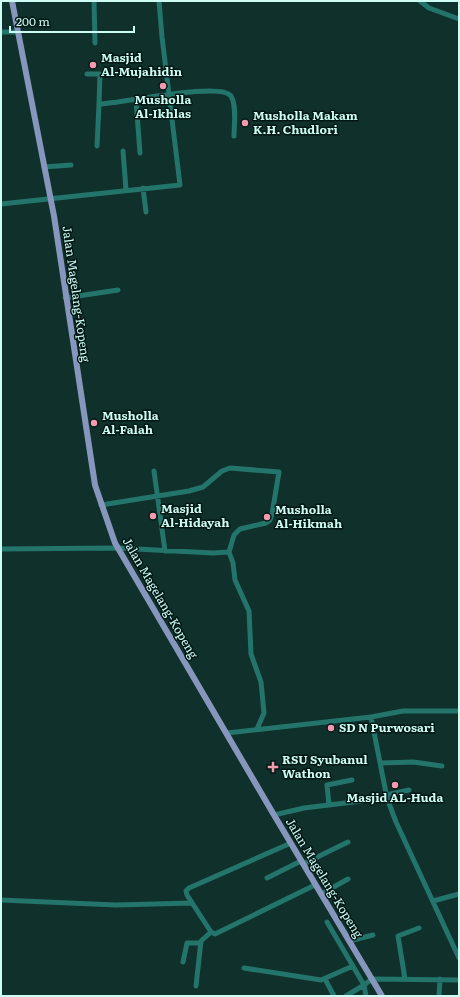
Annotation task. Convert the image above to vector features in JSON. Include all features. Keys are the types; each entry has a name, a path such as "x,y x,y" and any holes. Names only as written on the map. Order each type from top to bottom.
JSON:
{"main road":[{"name":"Jalan Magelang-Kopeng","path":"12,1 50,198 95,484 117,548 382,996"}],"street":[{"path":"94,1 95,43"},
{"path":"1,204 39,201 50,198 180,184 159,1"},
{"path":"420,1 428,8 459,18"},
{"path":"1,32 18,32"},
{"path":"87,74 100,74 98,146"},
{"path":"99,104 136,100 169,94 213,90 228,94 233,101 234,136"},
{"path":"136,100 140,153"},
{"path":"123,151 126,190"},
{"path":"44,166 71,165"},
{"path":"143,188 146,212"},
{"path":"65,298 118,290"},
{"path":"102,505 189,491 203,487 222,471 230,468 279,472 270,520 266,523 240,529 234,536 229,552 233,563 236,580 249,611 251,654 261,682 264,713 257,729"},
{"path":"154,471 165,550"},
{"path":"1,549 117,548 229,552"},
{"path":"227,733 372,717 403,711 459,711"},
{"path":"372,717 387,796 396,822 459,958"},
{"path":"381,763 413,762 442,766"},
{"path":"329,805 327,785 352,780"},
{"path":"274,815 387,796 409,790"},
{"path":"267,878 348,842"},
{"path":"291,844 189,888 186,893 211,932 219,934 315,885"},
{"path":"321,894 348,879"},
{"path":"433,901 459,894"},
{"path":"1,900 116,905 192,902"},
{"path":"327,922 354,966 364,985 366,996"},
{"path":"406,979 397,937 400,934 419,928"},
{"path":"196,986 202,938 211,932"},
{"path":"349,941 373,935"},
{"path":"183,962 187,944 201,943"},
{"path":"244,968 317,980 325,979 354,966"},
{"path":"325,979 334,996"},
{"path":"346,996 372,979 459,980"},
{"path":"439,996 440,979"}],"place":[{"name":"Masjid Al-Mujahidin","path":"93,65"},
{"name":"Musholla Al-Ikhlas","path":"163,86"},
{"name":"Musholla Makam K.H. Chudlori","path":"245,123"},
{"name":"Musholla Al-Falah","path":"94,423"},
{"name":"Masjid Al-Hidayah","path":"153,516"},
{"name":"Musholla Al-Hikmah","path":"267,517"},
{"name":"SD N Purwosari","path":"331,728"},
{"name":"RSU Syubanul Wathon","path":"273,767"},
{"name":"Masjid AL-Huda","path":"395,785"}]}
